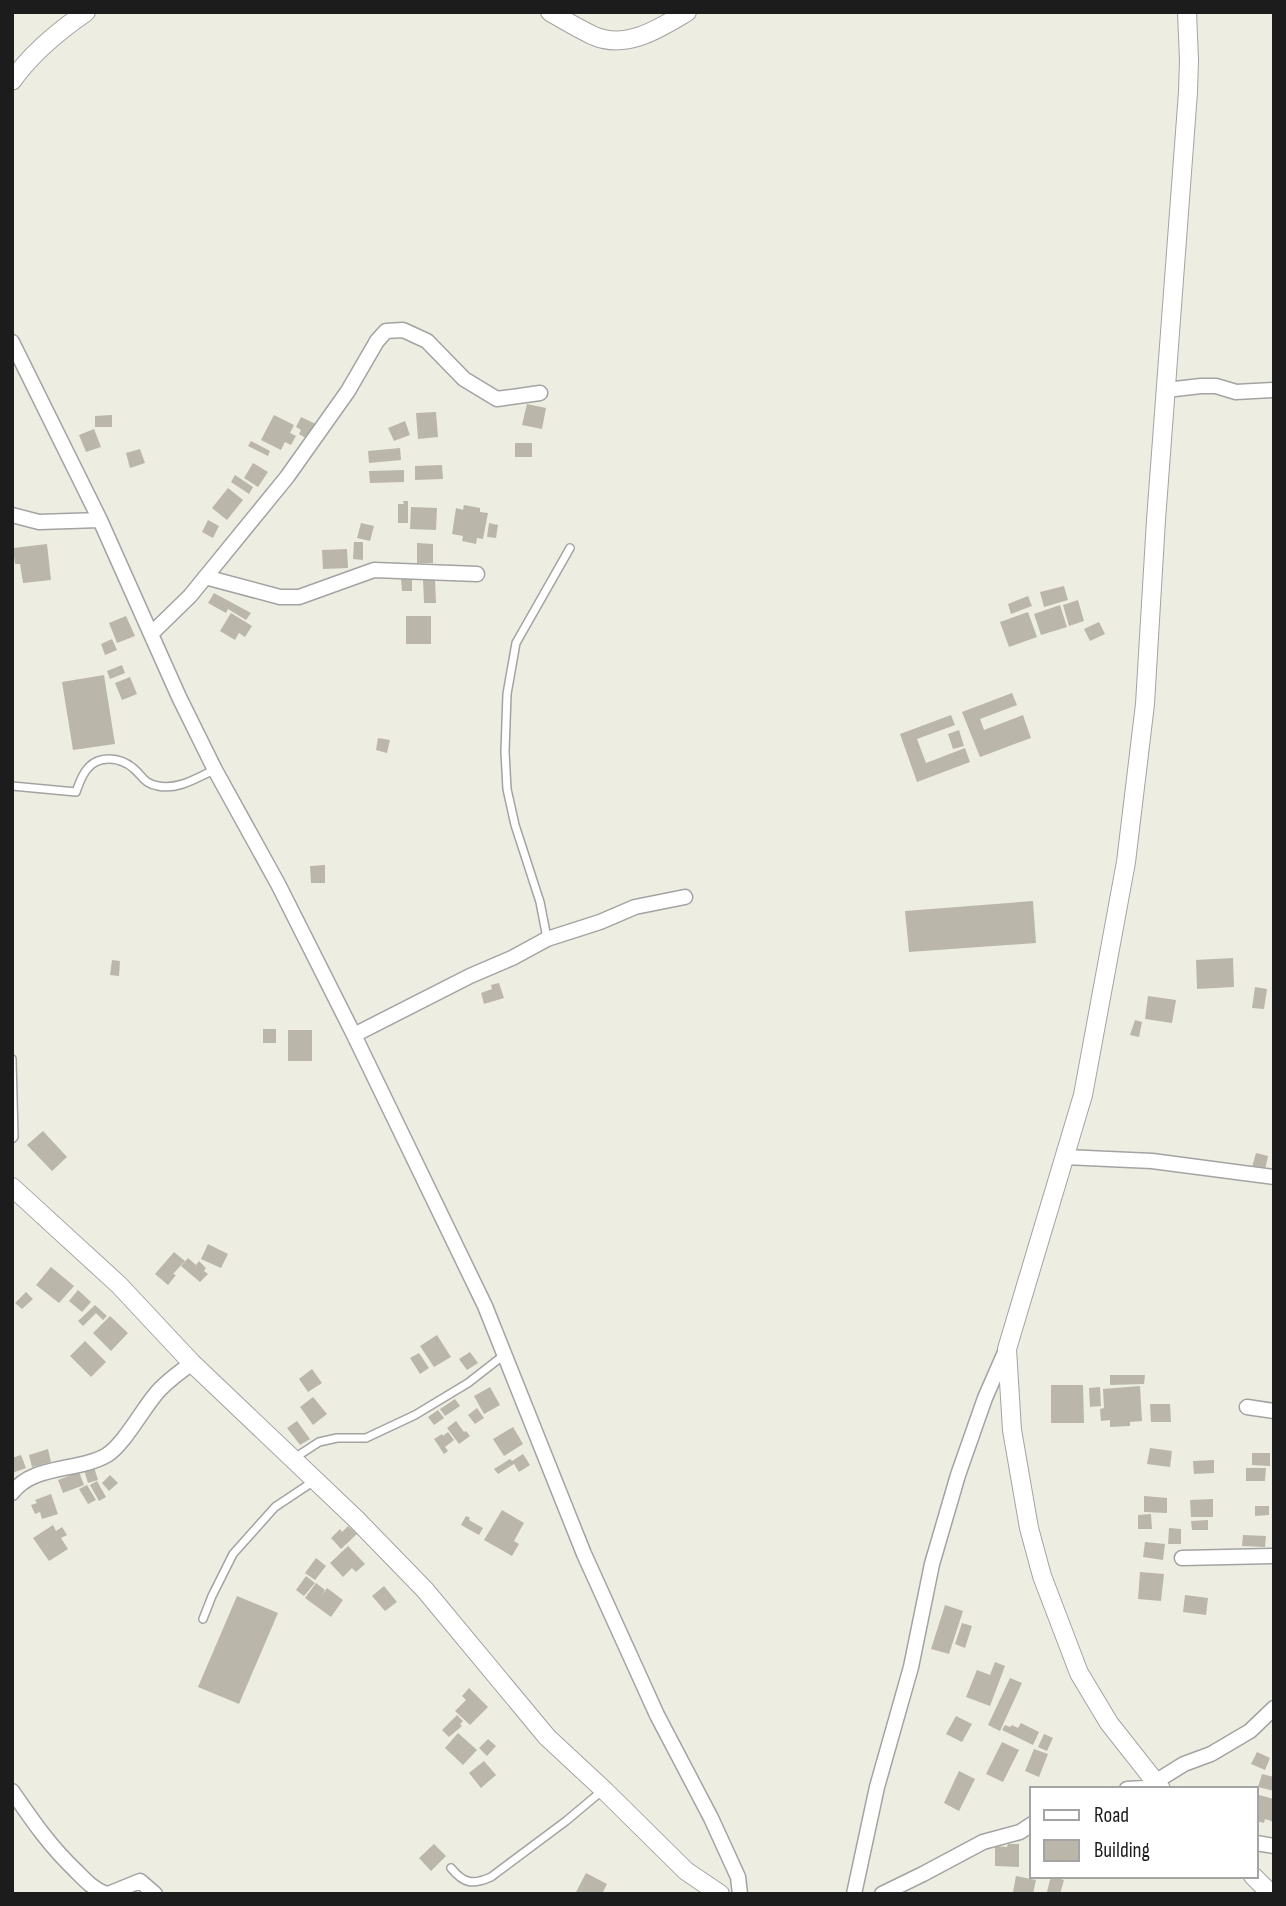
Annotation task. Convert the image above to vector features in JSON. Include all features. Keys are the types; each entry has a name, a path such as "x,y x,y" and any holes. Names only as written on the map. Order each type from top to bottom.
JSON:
{"street":[{"path":"12,81 67,19 86,12"},
{"path":"550,12 597,37 628,40 659,29 687,12"},
{"path":"854,1894 877,1787 911,1667 932,1564 958,1475 985,1398 1007,1349 1083,1095 1126,862 1145,704 1188,92 1187,12"},
{"path":"151,634 190,596 287,477 348,391 377,341 386,331 403,330 427,341 464,379 497,399 540,393"},
{"path":"12,342 100,520 179,697 354,1035 485,1307 584,1553 657,1715 711,1818 738,1877 740,1894"},
{"path":"1166,390 1200,386 1216,386 1236,391 1274,390"},
{"path":"12,515 39,522 100,520"},
{"path":"205,577 280,597 299,597 374,570 477,574"},
{"path":"354,1035 547,939 600,922 635,907 685,897"},
{"path":"1065,1157 1152,1161 1274,1177"},
{"path":"12,1187 119,1285 192,1363 356,1518 425,1590 547,1737 686,1871 719,1894"},
{"path":"1007,1349 1012,1430 1029,1528 1042,1576 1079,1673 1108,1723 1159,1786 1184,1764 1211,1754 1250,1731 1273,1709"},
{"path":"12,1493 31,1477 95,1461 108,1454 118,1446 157,1392 192,1363"},
{"path":"1247,1407 1274,1411"},
{"path":"1182,1558 1274,1556"},
{"path":"12,1791 41,1835 90,1885 107,1894 140,1881 155,1894"},
{"path":"882,1894 982,1842 1020,1832 1030,1825"},
{"path":"1255,1878 1271,1894"}],"lane":[{"path":"547,939 540,902 515,825 507,789 507,694 516,643 570,548"},
{"path":"12,786 76,792 89,766 103,760 117,759 131,766 148,784 161,787 180,786 215,770"},
{"path":"12,1059 12,1139"},
{"path":"292,1460 319,1442 337,1438 366,1438 415,1415 468,1383 504,1354"},
{"path":"204,1619 212,1596 233,1555 275,1507 315,1481"},
{"path":"451,1868 464,1881 478,1883 491,1877 604,1790"}],"building":[{"path":"527,404 546,408 542,429 522,425"},
{"path":"436,412 438,437 418,439 416,413"},
{"path":"112,415 112,427 95,427 95,416"},
{"path":"274,415 294,425 290,433 296,436 291,445 285,442 281,450 261,440"},
{"path":"301,417 318,425 309,440 299,434 301,430 296,427"},
{"path":"405,421 410,435 394,441 388,428"},
{"path":"94,429 101,447 86,452 79,435"},
{"path":"251,441 270,451 268,456 248,446"},
{"path":"515,443 532,443 532,457 515,457"},
{"path":"400,448 401,460 369,463 368,451"},
{"path":"140,449 145,463 130,468 126,453"},
{"path":"253,463 268,472 258,487 244,478"},
{"path":"442,465 443,479 415,480 415,466"},
{"path":"404,470 404,482 370,483 369,471"},
{"path":"235,475 253,487 249,494 231,482"},
{"path":"228,488 243,500 227,520 212,508"},
{"path":"403,501 408,501 408,523 398,523 398,504 404,504"},
{"path":"464,505 480,508 480,512 488,513 483,539 477,538 476,544 462,541 463,536 452,534 456,508 463,510"},
{"path":"411,507 437,508 436,530 410,529"},
{"path":"208,520 219,526 213,538 202,532"},
{"path":"361,523 374,526 370,541 357,538"},
{"path":"489,523 498,525 496,538 487,537"},
{"path":"354,542 363,542 363,560 353,559"},
{"path":"417,543 433,544 433,563 417,563"},
{"path":"47,544 51,580 23,583 20,564 15,564 13,548"},
{"path":"347,549 348,568 323,569 322,550"},
{"path":"401,579 412,579 412,591 402,591"},
{"path":"423,579 435,579 436,603 424,603"},
{"path":"1064,586 1068,600 1044,607 1040,592"},
{"path":"214,593 251,613 246,620 228,609 226,613 208,603"},
{"path":"1028,596 1032,606 1011,614 1008,604"},
{"path":"1078,600 1084,621 1069,626 1063,605"},
{"path":"1060,605 1067,627 1041,635 1034,614"},
{"path":"1028,612 1037,637 1009,647 1000,622"},
{"path":"231,613 252,626 245,637 239,633 235,640 220,631"},
{"path":"126,616 135,636 117,643 109,623"},
{"path":"406,616 431,616 431,644 406,644"},
{"path":"1099,622 1105,634 1090,641 1084,629"},
{"path":"112,639 117,650 105,655 101,644"},
{"path":"122,665 125,673 110,679 107,671"},
{"path":"104,675 115,744 73,750 62,682"},
{"path":"130,677 137,694 122,700 115,683"},
{"path":"1012,693 1017,705 980,719 984,730 1023,715 1031,738 980,757 962,712"},
{"path":"951,715 955,725 917,739 926,763 965,748 970,762 917,782 900,734"},
{"path":"959,730 964,746 953,749 948,734"},
{"path":"378,738 390,740 387,753 376,750"},
{"path":"325,865 325,883 311,883 310,866"},
{"path":"1033,901 1036,943 909,952 905,911"},
{"path":"1233,958 1234,987 1197,989 1196,960"},
{"path":"112,960 120,961 119,976 110,975"},
{"path":"499,983 504,998 484,1004 481,993 492,989 491,985"},
{"path":"1255,987 1267,989 1264,1009 1252,1008"},
{"path":"1148,996 1176,1000 1172,1023 1145,1019"},
{"path":"1135,1020 1142,1022 1139,1037 1130,1035"},
{"path":"263,1029 276,1029 276,1043 263,1043"},
{"path":"288,1030 312,1030 312,1061 288,1061"},
{"path":"43,1131 67,1157 52,1171 27,1145"},
{"path":"1256,1153 1268,1156 1265,1170 1252,1167"},
{"path":"208,1244 228,1254 221,1268 201,1259"},
{"path":"174,1252 185,1261 173,1274 176,1275 168,1285 155,1274"},
{"path":"188,1258 196,1265 199,1261 206,1268 204,1271 208,1274 200,1282 181,1266"},
{"path":"51,1267 74,1286 59,1303 36,1285"},
{"path":"78,1290 91,1302 82,1312 69,1301"},
{"path":"26,1292 33,1299 22,1309 15,1303"},
{"path":"95,1305 107,1316 103,1320 96,1313 83,1326 78,1321"},
{"path":"110,1316 128,1333 111,1351 93,1333"},
{"path":"437,1335 451,1357 434,1367 420,1346"},
{"path":"85,1341 106,1362 91,1377 70,1356"},
{"path":"470,1352 478,1363 467,1370 459,1359"},
{"path":"419,1353 429,1368 420,1374 410,1358"},
{"path":"312,1369 322,1383 308,1392 299,1379"},
{"path":"1110,1375 1145,1375 1144,1384 1110,1385"},
{"path":"1051,1385 1083,1385 1084,1423 1051,1423"},
{"path":"1140,1386 1142,1421 1130,1422 1130,1426 1110,1427 1110,1420 1101,1421 1100,1409 1104,1408 1103,1389"},
{"path":"490,1387 500,1405 484,1414 474,1396"},
{"path":"1100,1387 1101,1406 1090,1407 1089,1388"},
{"path":"313,1397 327,1414 313,1425 300,1407"},
{"path":"455,1399 460,1406 445,1416 440,1409"},
{"path":"1150,1404 1170,1404 1171,1422 1151,1422"},
{"path":"477,1408 484,1418 475,1424 468,1415"},
{"path":"438,1410 444,1418 434,1425 428,1417"},
{"path":"297,1421 310,1439 300,1445 287,1428"},
{"path":"456,1421 470,1436 459,1444 447,1428"},
{"path":"513,1427 523,1444 504,1456 493,1439"},
{"path":"448,1432 454,1440 445,1447 448,1451 444,1454 434,1439"},
{"path":"1150,1448 1172,1451 1170,1467 1147,1464"},
{"path":"48,1449 51,1462 32,1467 29,1455"},
{"path":"1252,1453 1270,1453 1270,1466 1252,1465"},
{"path":"523,1454 530,1465 519,1472 514,1464 498,1474 494,1469 510,1459 512,1461"},
{"path":"21,1455 26,1468 12,1473 12,1458"},
{"path":"1214,1460 1214,1473 1194,1474 1193,1461"},
{"path":"94,1467 98,1480 88,1483 84,1470"},
{"path":"1246,1468 1266,1468 1265,1481 1246,1481"},
{"path":"79,1472 84,1485 63,1493 58,1480"},
{"path":"110,1475 118,1483 109,1491 102,1483"},
{"path":"97,1481 106,1497 99,1501 90,1485"},
{"path":"87,1485 96,1500 88,1504 79,1489"},
{"path":"51,1494 58,1514 42,1519 40,1512 35,1514 31,1505 37,1503 35,1500"},
{"path":"1144,1496 1167,1498 1167,1513 1144,1512"},
{"path":"1213,1499 1213,1517 1191,1517 1190,1500"},
{"path":"1255,1506 1269,1506 1269,1515 1255,1516"},
{"path":"502,1510 524,1523 514,1541 519,1544 512,1556 484,1540"},
{"path":"1151,1514 1152,1529 1138,1529 1138,1515"},
{"path":"466,1516 483,1528 479,1535 461,1525"},
{"path":"1208,1520 1208,1530 1192,1530 1191,1521"},
{"path":"53,1525 56,1531 62,1527 67,1535 61,1538 68,1549 49,1561 33,1538"},
{"path":"348,1526 357,1534 341,1549 331,1538 340,1529 342,1532"},
{"path":"1169,1528 1181,1529 1181,1544 1168,1544"},
{"path":"1243,1535 1266,1536 1265,1547 1242,1546"},
{"path":"1145,1542 1165,1544 1163,1560 1143,1557"},
{"path":"348,1546 365,1564 356,1572 352,1568 343,1577 330,1563"},
{"path":"316,1558 326,1566 315,1580 305,1573"},
{"path":"1140,1572 1164,1574 1161,1601 1138,1599"},
{"path":"306,1576 315,1583 304,1596 296,1590"},
{"path":"316,1583 325,1590 321,1597 327,1588 343,1600 331,1617 305,1598"},
{"path":"384,1586 397,1602 385,1611 372,1596"},
{"path":"1185,1595 1208,1598 1206,1615 1183,1612"},
{"path":"237,1596 278,1613 239,1704 198,1687"},
{"path":"945,1605 963,1611 949,1654 931,1649"},
{"path":"962,1623 972,1626 965,1648 955,1644"},
{"path":"995,1662 1005,1666 990,1706 966,1697 977,1670 990,1675"},
{"path":"1010,1678 1022,1683 1000,1731 988,1725"},
{"path":"469,1688 488,1707 470,1725 455,1711 466,1700 462,1696"},
{"path":"457,1715 463,1721 460,1724 462,1726 449,1737 442,1730"},
{"path":"956,1716 972,1724 962,1742 946,1734"},
{"path":"1021,1723 1039,1732 1033,1745 1002,1730 1005,1725 1018,1728"},
{"path":"458,1733 477,1750 463,1765 445,1748"},
{"path":"1044,1734 1053,1738 1047,1751 1038,1747"},
{"path":"488,1739 496,1746 487,1756 479,1748"},
{"path":"1002,1742 1019,1750 1003,1782 986,1774"},
{"path":"1034,1749 1048,1754 1039,1777 1025,1771"},
{"path":"1257,1752 1270,1758 1265,1770 1251,1764"},
{"path":"484,1761 496,1775 481,1788 469,1773"},
{"path":"959,1771 975,1779 959,1811 944,1803"},
{"path":"1262,1774 1274,1777 1274,1791 1258,1787"},
{"path":"1259,1795 1274,1799 1274,1822 1265,1819 1264,1823 1258,1822"},
{"path":"434,1844 446,1856 431,1871 419,1858"},
{"path":"1008,1844 1019,1844 1019,1867 995,1866 995,1846 1007,1847"},
{"path":"586,1873 607,1884 602,1894 575,1894"},
{"path":"1016,1876 1036,1880 1033,1894 1013,1892"},
{"path":"1050,1878 1064,1880 1060,1894 1047,1892"}]}
